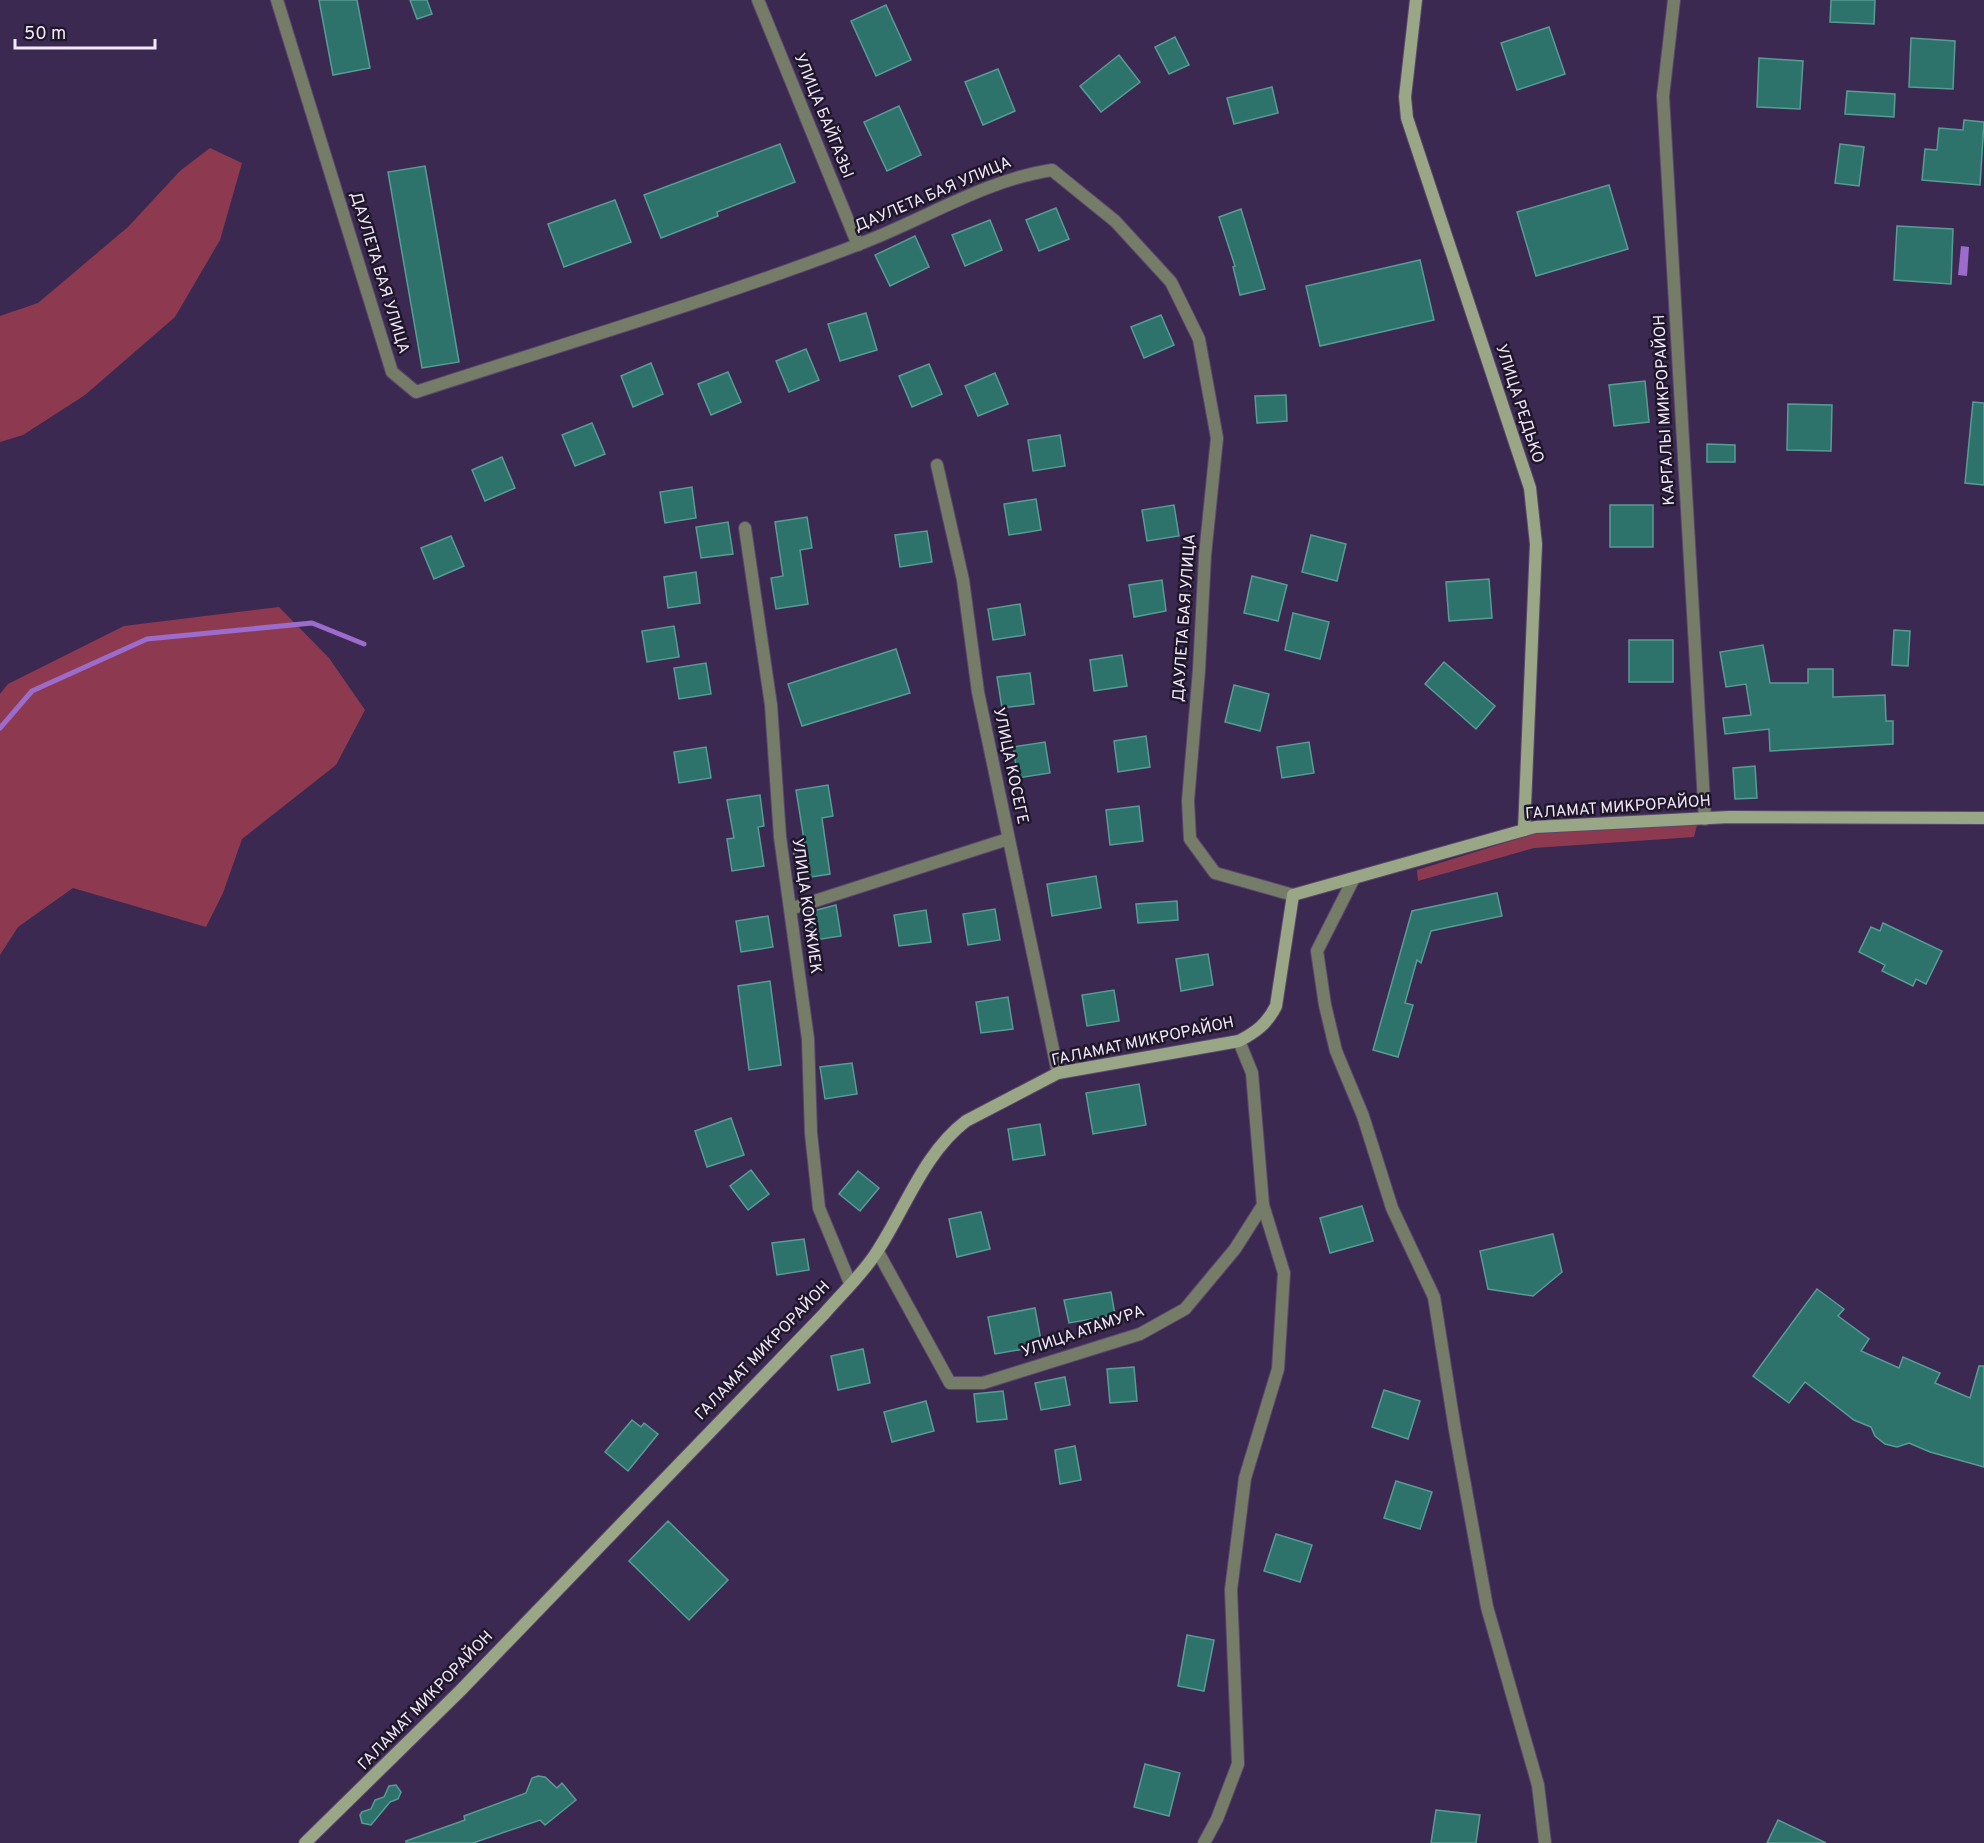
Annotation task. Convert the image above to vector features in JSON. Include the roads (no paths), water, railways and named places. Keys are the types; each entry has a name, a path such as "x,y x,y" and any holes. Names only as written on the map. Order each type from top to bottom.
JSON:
{"street":[{"name":"ДАУЛЕТА БАЯ УЛИЦА","path":"277,0 392,372 416,392 691,303 858,245 1021,175 1052,170 1115,221 1171,282 1199,339 1217,438 1205,555 1199,670 1188,801 1190,839 1215,873 1293,895"},
{"name":"УЛИЦА БАЙГАЗЫ","path":"758,0 858,245"},
{"name":"УЛИЦА РЕДЬКО","path":"1416,0 1405,97 1407,118 1530,488 1536,544 1524,830"},
{"name":"КАРГАЛЫ МИКРОРАЙОН","path":"1674,0 1663,96 1705,819"},
{"name":"УЛИЦА КОСЕГЕ","path":"937,465 963,580 978,692 1058,1073"},
{"name":"УЛИЦА КОКЖИЕК","path":"745,528 771,705 780,837 808,1039 811,1133 819,1208 850,1283"},
{"name":"ГАЛАМАТ МИКРОРАЙОН","path":"305,1843 460,1691 824,1314 878,1252 928,1162 953,1131 966,1121 1058,1073 1239,1041 1258,1031 1269,1019 1276,1006 1293,895 1353,880 1524,830 1705,819 1984,818"},
{"path":"790,909 1008,839"},
{"path":"1353,880 1317,951 1324,1005 1336,1051 1363,1116 1392,1208 1434,1297 1487,1607 1538,1785 1545,1843"},
{"path":"1204,1843 1217,1819 1238,1764 1231,1590 1245,1478 1278,1369 1284,1274 1263,1205 1252,1072 1239,1041"},
{"name":"УЛИЦА АТАМУРА","path":"878,1252 950,1383 983,1383 1140,1334 1185,1309 1234,1249 1263,1205"}],"waterway":[{"path":"0,728 32,691 147,639 312,623 364,644"}]}
